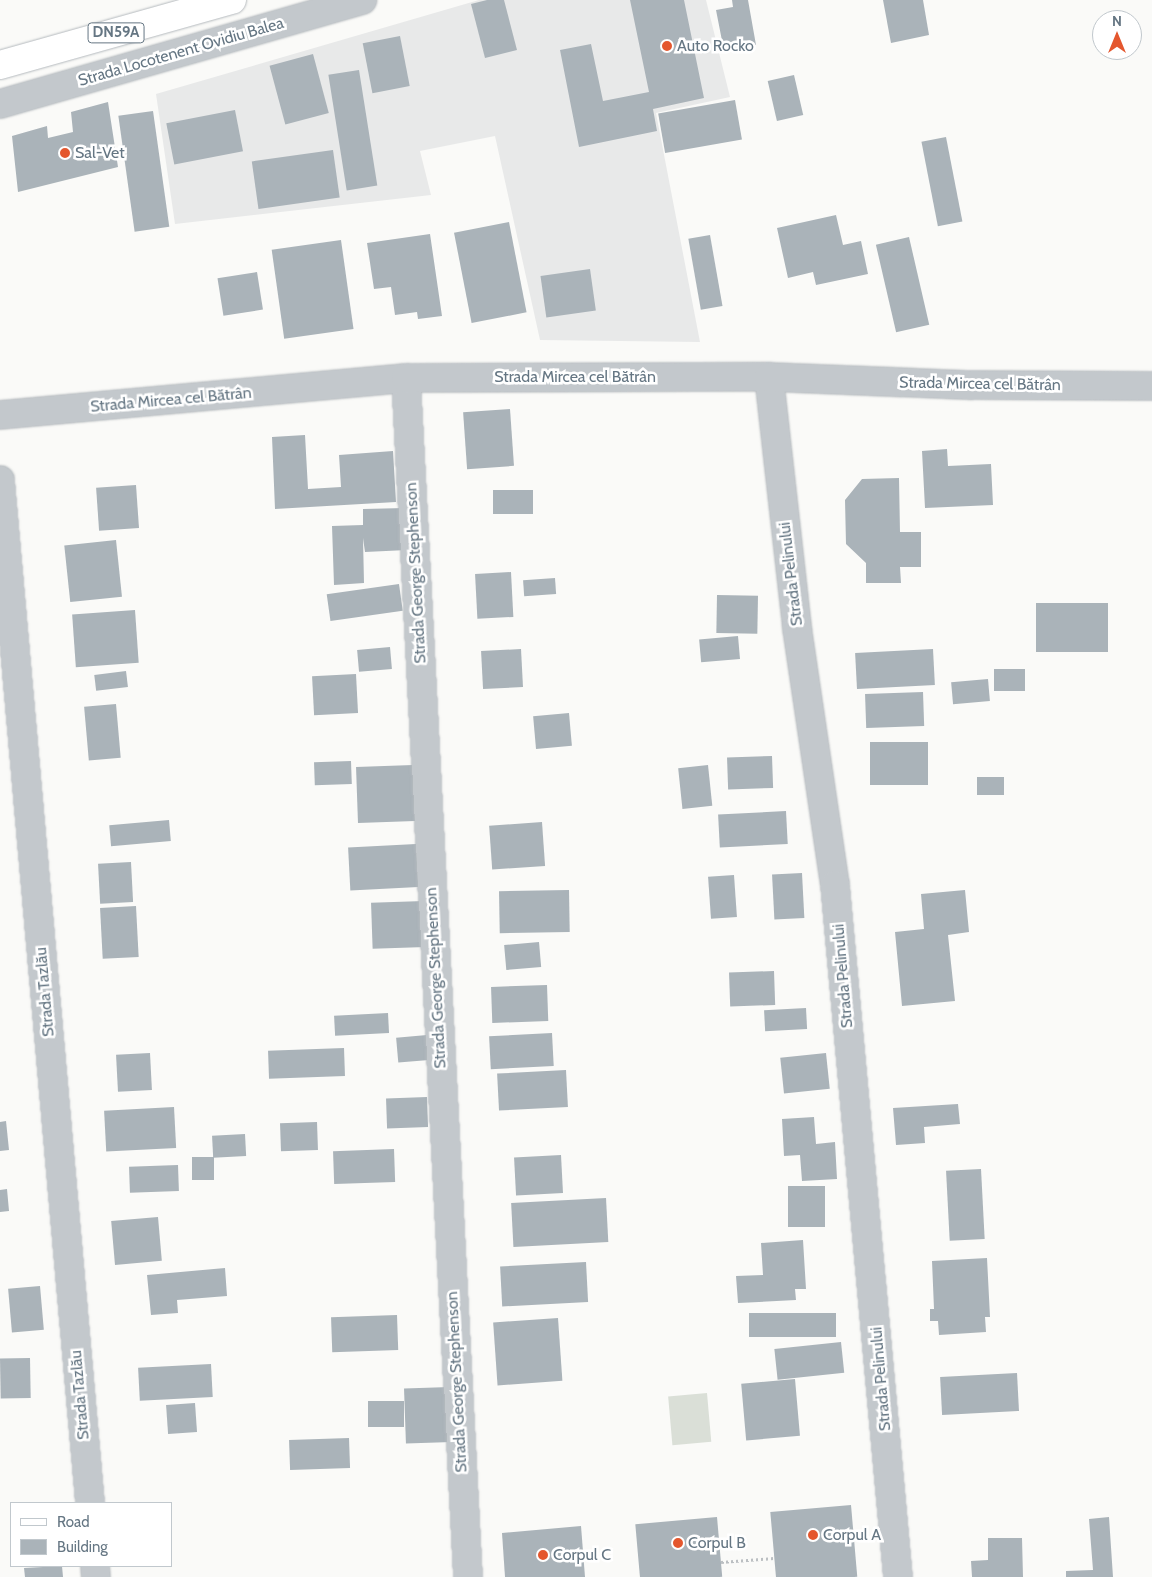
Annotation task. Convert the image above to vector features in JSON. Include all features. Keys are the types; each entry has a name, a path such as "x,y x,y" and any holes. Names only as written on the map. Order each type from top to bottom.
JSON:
{"main road":[{"name":"DN59A","path":"0,65 232,0"}],"street":[{"name":"Strada Locotenent Ovidiu Balea","path":"0,104 362,0"},
{"name":"Strada Mircea cel Bătrân","path":"0,415 406,378 769,376 972,385 1152,386"},
{"name":"Strada Pelinului","path":"769,376 797,628 835,885 898,1577"},
{"name":"Strada George Stephenson","path":"406,378 468,1577"},
{"name":"Strada Tazlău","path":"0,480 90,1502"}],"path":[{"path":"721,1562 774,1558"}],"shaded area":[{"path":"479,0 706,0 730,97 656,113 700,342 540,340 495,136 420,151 431,195 175,224 156,94"},
{"path":"707,1393 711,1442 672,1445 668,1396"}],"building":[{"path":"487,0 504,0 517,50 485,58 471,4"},
{"path":"630,0 684,0 704,98 653,109 657,131 579,147 560,50 591,44 603,101 649,92"},
{"path":"732,0 748,0 756,45 724,51 716,10 733,7"},
{"path":"883,0 923,0 929,35 891,43"},
{"path":"400,36 410,86 372,93 363,43"},
{"path":"313,54 329,113 285,125 270,66"},
{"path":"359,70 377,186 347,190 328,75"},
{"path":"794,75 803,115 777,121 768,81"},
{"path":"735,100 742,139 665,153 658,114"},
{"name":"Sal-Vet","path":"108,102 118,167 18,192 12,136 47,126 48,138 73,132 71,112"},
{"path":"235,110 243,151 174,165 166,123"},
{"path":"153,111 169,227 135,232 118,116"},
{"path":"946,137 962,221 938,226 921,142"},
{"path":"333,150 340,198 258,209 252,161"},
{"path":"836,215 843,245 861,241 868,274 816,285 813,272 788,278 777,228"},
{"path":"509,222 527,312 472,323 454,233"},
{"path":"430,234 442,316 418,319 417,312 395,315 391,287 374,289 367,243"},
{"path":"710,235 723,306 701,310 688,239"},
{"path":"909,237 929,325 896,332 876,245"},
{"path":"341,240 354,329 284,339 272,250"},
{"path":"590,269 596,311 546,318 540,276"},
{"path":"257,272 263,310 223,316 217,278"},
{"path":"510,409 514,466 467,469 463,412"},
{"path":"305,435 308,489 341,487 339,455 393,451 396,502 275,509 272,437"},
{"path":"947,449 948,466 991,464 993,505 925,508 922,451"},
{"path":"899,478 900,532 921,532 921,567 900,567 901,583 866,583 866,563 846,544 845,500 862,479"},
{"path":"136,485 139,528 99,531 96,488"},
{"path":"493,490 533,490 533,514 493,514"},
{"path":"405,508 407,550 365,552 363,538 364,583 334,585 332,526 363,525 363,509"},
{"path":"116,540 122,597 70,602 64,545"},
{"path":"511,572 513,617 477,619 475,574"},
{"path":"555,578 556,594 524,596 523,580"},
{"path":"399,584 403,611 330,621 327,594"},
{"path":"717,595 758,596 757,634 716,633"},
{"path":"1036,603 1108,603 1108,652 1036,652"},
{"path":"135,610 139,663 76,667 72,614"},
{"path":"738,636 740,659 701,662 699,639"},
{"path":"390,647 392,669 359,672 357,650"},
{"path":"521,649 523,687 483,689 481,651"},
{"path":"933,649 935,685 857,689 855,653"},
{"path":"994,669 1025,669 1025,691 994,691"},
{"path":"126,671 128,687 96,691 94,675"},
{"path":"356,674 358,713 314,715 312,676"},
{"path":"988,679 990,701 953,704 951,682"},
{"path":"923,692 924,726 866,728 865,694"},
{"path":"116,704 121,758 89,761 84,707"},
{"path":"569,713 572,746 536,749 533,716"},
{"path":"870,742 928,742 928,785 870,785"},
{"path":"772,756 773,788 728,790 727,758"},
{"path":"351,761 352,784 315,785 314,762"},
{"path":"413,765 415,821 358,823 356,767"},
{"path":"708,765 712,806 682,809 678,768"},
{"path":"977,777 1004,777 1004,795 977,795"},
{"path":"786,811 788,844 720,848 718,815"},
{"path":"169,820 171,841 111,846 109,825"},
{"path":"542,822 545,866 492,870 489,826"},
{"path":"416,844 418,887 350,890 348,848"},
{"path":"131,862 133,902 100,904 98,864"},
{"path":"802,873 804,918 774,920 772,875"},
{"path":"734,875 737,917 711,919 708,877"},
{"path":"569,890 570,932 500,933 499,891"},
{"path":"965,890 969,932 948,935 955,1001 902,1006 895,932 924,929 921,894"},
{"path":"424,901 426,947 373,949 371,903"},
{"path":"136,906 139,957 103,959 100,908"},
{"path":"539,942 541,967 506,970 504,945"},
{"path":"774,971 775,1005 730,1007 729,973"},
{"path":"547,985 548,1021 492,1023 491,987"},
{"path":"806,1008 807,1029 765,1031 764,1010"},
{"path":"388,1013 389,1033 335,1036 334,1016"},
{"path":"552,1033 554,1066 491,1069 489,1036"},
{"path":"427,1035 429,1060 398,1063 396,1038"},
{"path":"344,1048 345,1076 269,1079 268,1051"},
{"path":"150,1053 152,1090 118,1092 116,1055"},
{"path":"826,1053 830,1089 784,1094 780,1058"},
{"path":"566,1070 568,1107 499,1111 497,1074"},
{"path":"427,1097 428,1127 387,1128 386,1098"},
{"path":"958,1104 960,1124 924,1127 925,1143 896,1145 893,1108"},
{"path":"174,1107 176,1148 106,1152 104,1111"},
{"path":"814,1117 816,1144 835,1142 837,1179 802,1181 800,1155 784,1156 782,1119"},
{"path":"6,1121 9,1150 0,1151 0,1122"},
{"path":"317,1122 318,1150 281,1151 280,1123"},
{"path":"245,1134 246,1156 213,1158 212,1136"},
{"path":"394,1149 395,1182 334,1184 333,1151"},
{"path":"561,1155 563,1193 516,1195 514,1157"},
{"path":"192,1157 214,1157 214,1180 192,1180"},
{"path":"178,1165 179,1191 130,1193 129,1167"},
{"path":"981,1169 985,1239 950,1241 946,1171"},
{"path":"788,1186 825,1186 825,1227 788,1227"},
{"path":"7,1189 9,1211 0,1212 0,1190"},
{"path":"606,1198 608,1242 513,1247 511,1203"},
{"path":"158,1217 162,1261 115,1265 111,1221"},
{"path":"803,1240 806,1289 795,1289 796,1300 738,1303 736,1276 763,1275 761,1243"},
{"path":"987,1258 990,1317 985,1317 986,1332 939,1335 938,1321 930,1321 930,1309 934,1309 932,1261"},
{"path":"586,1262 588,1302 502,1306 500,1267"},
{"path":"225,1268 227,1296 177,1300 178,1313 151,1315 147,1275"},
{"path":"40,1286 44,1330 12,1333 8,1289"},
{"path":"749,1313 836,1313 836,1337 749,1337"},
{"path":"397,1315 398,1350 332,1352 331,1317"},
{"path":"558,1318 562,1381 498,1385 493,1323"},
{"path":"841,1342 844,1373 778,1380 774,1349"},
{"path":"30,1358 31,1398 1,1399 0,1359"},
{"path":"211,1364 213,1397 140,1401 138,1368"},
{"path":"1017,1373 1019,1411 942,1415 940,1377"},
{"path":"795,1379 800,1436 746,1440 741,1384"},
{"path":"450,1387 452,1442 406,1444 404,1389"},
{"path":"368,1401 404,1401 404,1427 368,1427"},
{"path":"195,1403 197,1432 168,1434 166,1405"},
{"path":"349,1438 350,1468 290,1470 289,1440"},
{"name":"Corpul A","path":"851,1505 857,1577 776,1577 770,1512"},
{"name":"Corpul B","path":"717,1517 722,1577 640,1577 635,1524"},
{"path":"1109,1517 1113,1577 1066,1577 1066,1571 1093,1570 1089,1519"},
{"name":"Corpul C","path":"581,1526 585,1577 505,1577 502,1533"},
{"path":"988,1538 1022,1538 1023,1577 972,1577 971,1561 988,1560"},
{"path":"62,1567 63,1577 25,1577 24,1568"}],"place":[{"name":"Auto Rocko","path":"667,46"},
{"name":"Sal-Vet","path":"65,153"},
{"name":"Corpul A","path":"813,1535"},
{"name":"Corpul B","path":"678,1543"},
{"name":"Corpul C","path":"543,1555"}]}
